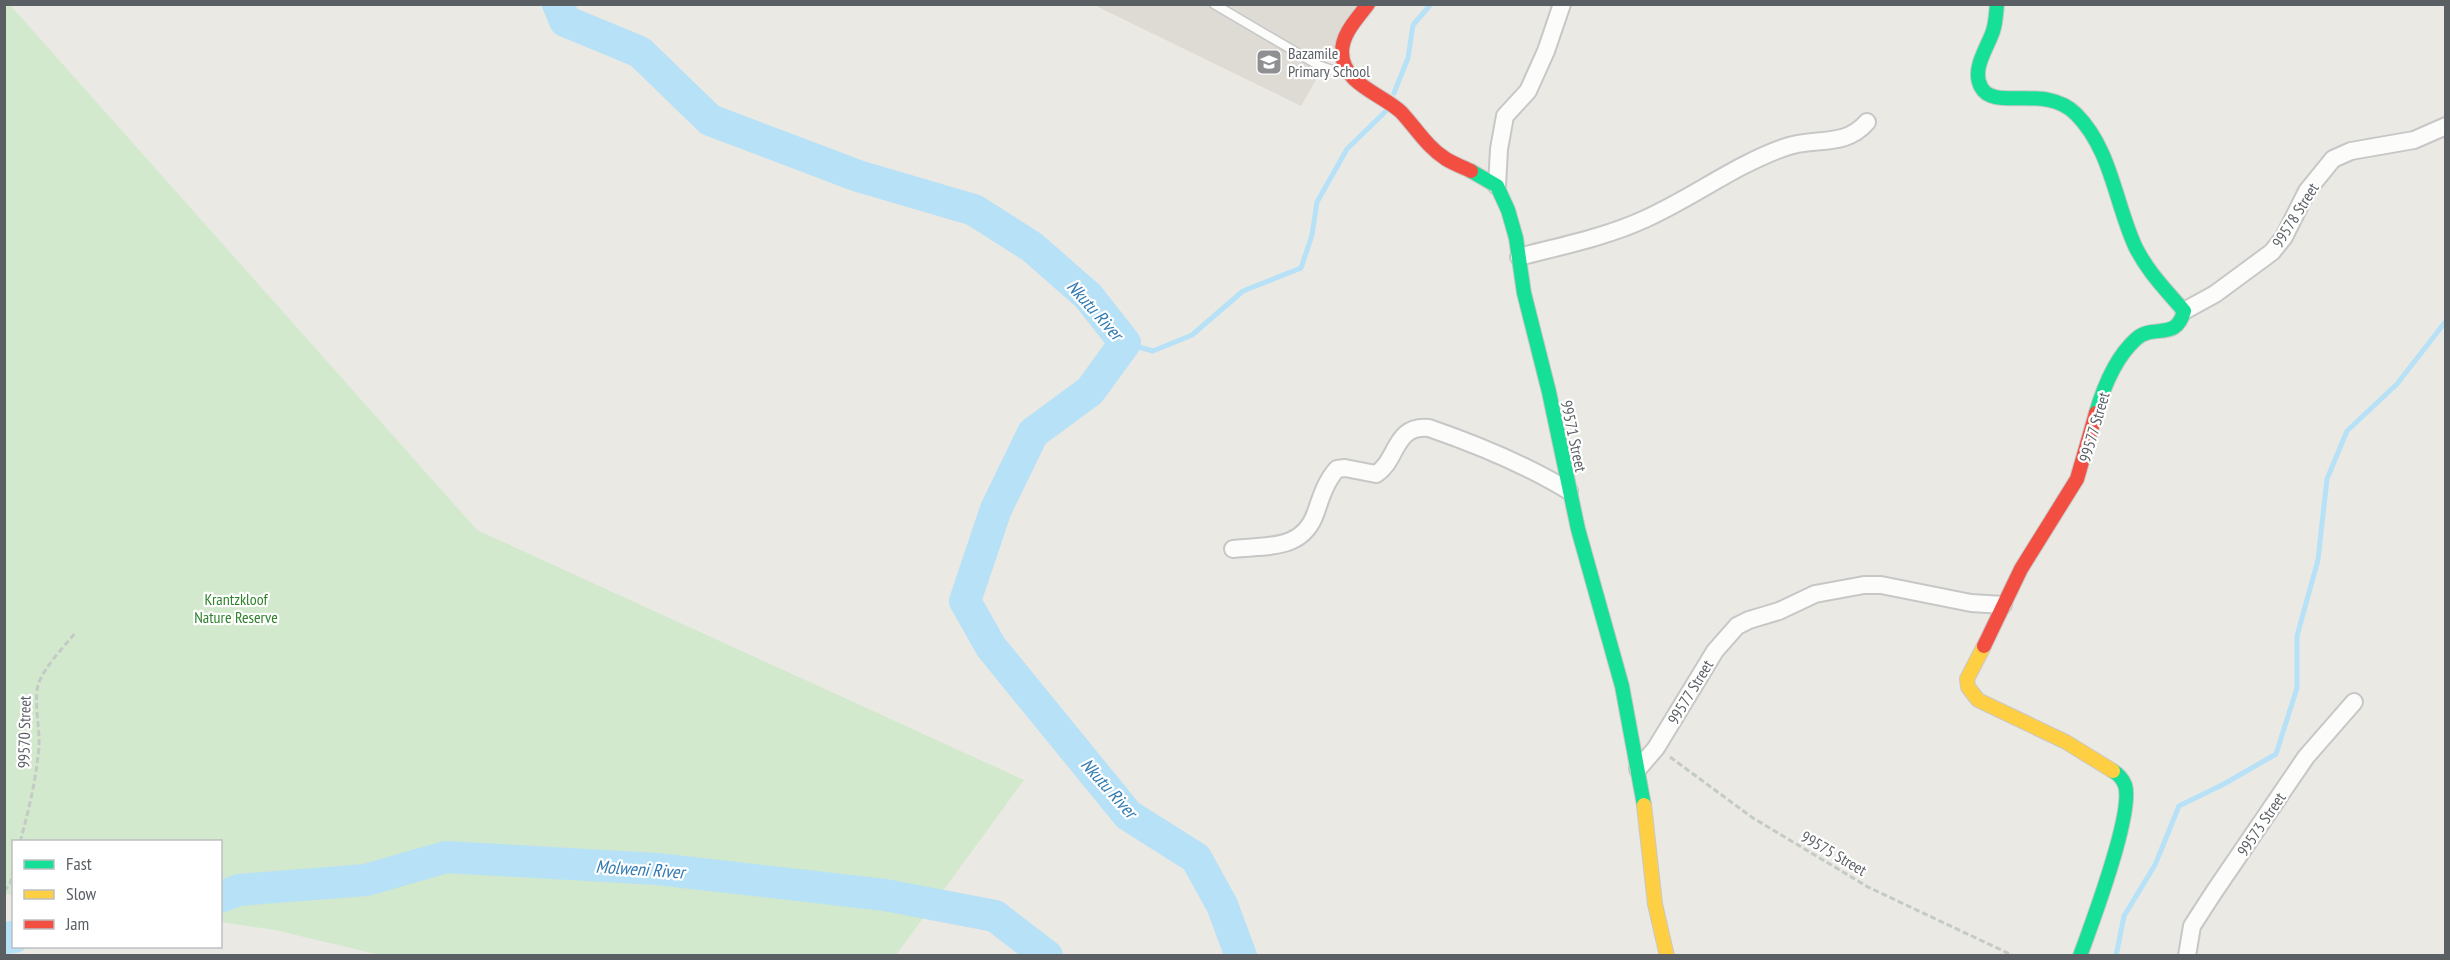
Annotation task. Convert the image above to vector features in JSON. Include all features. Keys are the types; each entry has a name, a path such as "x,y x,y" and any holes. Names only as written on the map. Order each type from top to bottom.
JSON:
{"street":[{"path":"1368,4 1344,40 1343,61 1353,77 1400,111 1426,142 1446,159 1497,186 1499,149 1505,116 1528,91 1546,51 1562,4"},
{"path":"1997,4 1994,29 1979,70 1981,87 1987,95 1998,98 2036,96 2058,101 2066,105 2084,122 2092,132 2121,212 2143,261 2184,311"},
{"path":"1519,257 1587,240 1643,220 1773,152 1806,141 1830,141 1849,137 1867,122"},
{"name":"99578 Street","path":"2184,311 2223,288 2279,245 2307,191 2333,159 2351,151 2414,140 2445,126"},
{"name":"99571 Street","path":"1497,186 1508,210 1519,257 1524,293 1549,392 1569,491 1622,686 1646,814 1655,904 1666,956"},
{"name":"99577 Street","path":"1638,769 1656,748 1715,651 1737,626 1749,620 1779,611 1815,594 1864,585 1881,585 1971,603 2003,605 2012,583 2067,500 2090,446 2099,402 2117,367 2139,336 2145,333 2171,330 2181,321 2184,311"},
{"path":"1233,549 1292,542 1303,535 1313,521 1322,494 1337,469 1345,468 1371,475 1377,474 1403,436 1410,429 1421,427 1484,447 1541,474 1569,491"},
{"path":"2003,605 1994,628 1967,679 1972,695 1990,708 2075,747 2118,774 2125,786 2123,816 2107,881 2080,956"},
{"name":"99573 Street","path":"2187,956 2192,926 2214,892 2307,757 2354,702"}],"lane":[{"path":"1215,4 1318,65 1353,77"}],"path":[{"name":"99570 Street","path":"21,840 33,797 36,776 39,745 37,691 51,663 75,633"},
{"name":"99575 Street","path":"1656,748 1753,818 1868,887 2014,956"},
{"path":"4,891 10,884 12,876"}],"shaded area":[{"name":"Bazamile Primary School","path":"1094,5 1359,5 1301,106"}],"green space":[{"name":"Krantzkloof Nature Reserve","path":"5,4 10,5 477,530 1024,780 896,955 384,956 275,930 222,922 222,840 12,840 12,895 5,894"}],"waterway":[{"name":"Nkutu River","path":"558,4 565,21 640,52 710,120 858,176 974,210 1032,247 1088,296 1125,343 1090,391 1033,433 996,509 965,601 991,647 1128,815 1196,858 1222,905 1241,956"},
{"path":"1394,93 1408,58 1413,25 1431,4"},
{"path":"1125,343 1153,351 1192,335 1243,291 1301,268 1312,235 1317,202 1347,149 1386,111"},
{"path":"2116,956 2124,916 2155,865 2179,806 2224,784 2276,754 2297,688 2297,636 2318,560 2327,479 2347,431 2397,384 2446,321"},
{"name":"Molweni River","path":"222,896 239,890 366,880 446,857 657,869 885,895 995,916 1047,956"},
{"name":"Molweni River","path":"4,938 12,937"}],"traffic: fast":[{"path":"1997,4 1994,28 1979,66 1978,80 1981,87 1988,94 1997,97 2050,100 2064,105 2076,114 2088,128 2105,160 2135,246 2157,280 2184,311 2176,326 2143,334 2129,346 2111,374 2096,413"},
{"path":"1471,171 1497,186 1508,210 1516,238 1524,293 1549,392 1578,529 1622,686 1644,805"},
{"path":"2080,956 2110,869 2123,819 2126,799 2125,785 2113,771"}],"traffic: slow":[{"path":"1984,646 1967,679 1968,687 1978,700 2066,742 2113,771"},
{"path":"1644,805 1655,904 1667,956"}],"traffic: jam":[{"path":"1368,4 1351,26 1343,45 1344,63 1349,72 1364,87 1401,112 1439,154 1471,171"},
{"path":"1984,646 2021,569 2077,479 2096,413"}],"place":[{"name":"Bazamile Primary School","path":"1269,62"}]}
